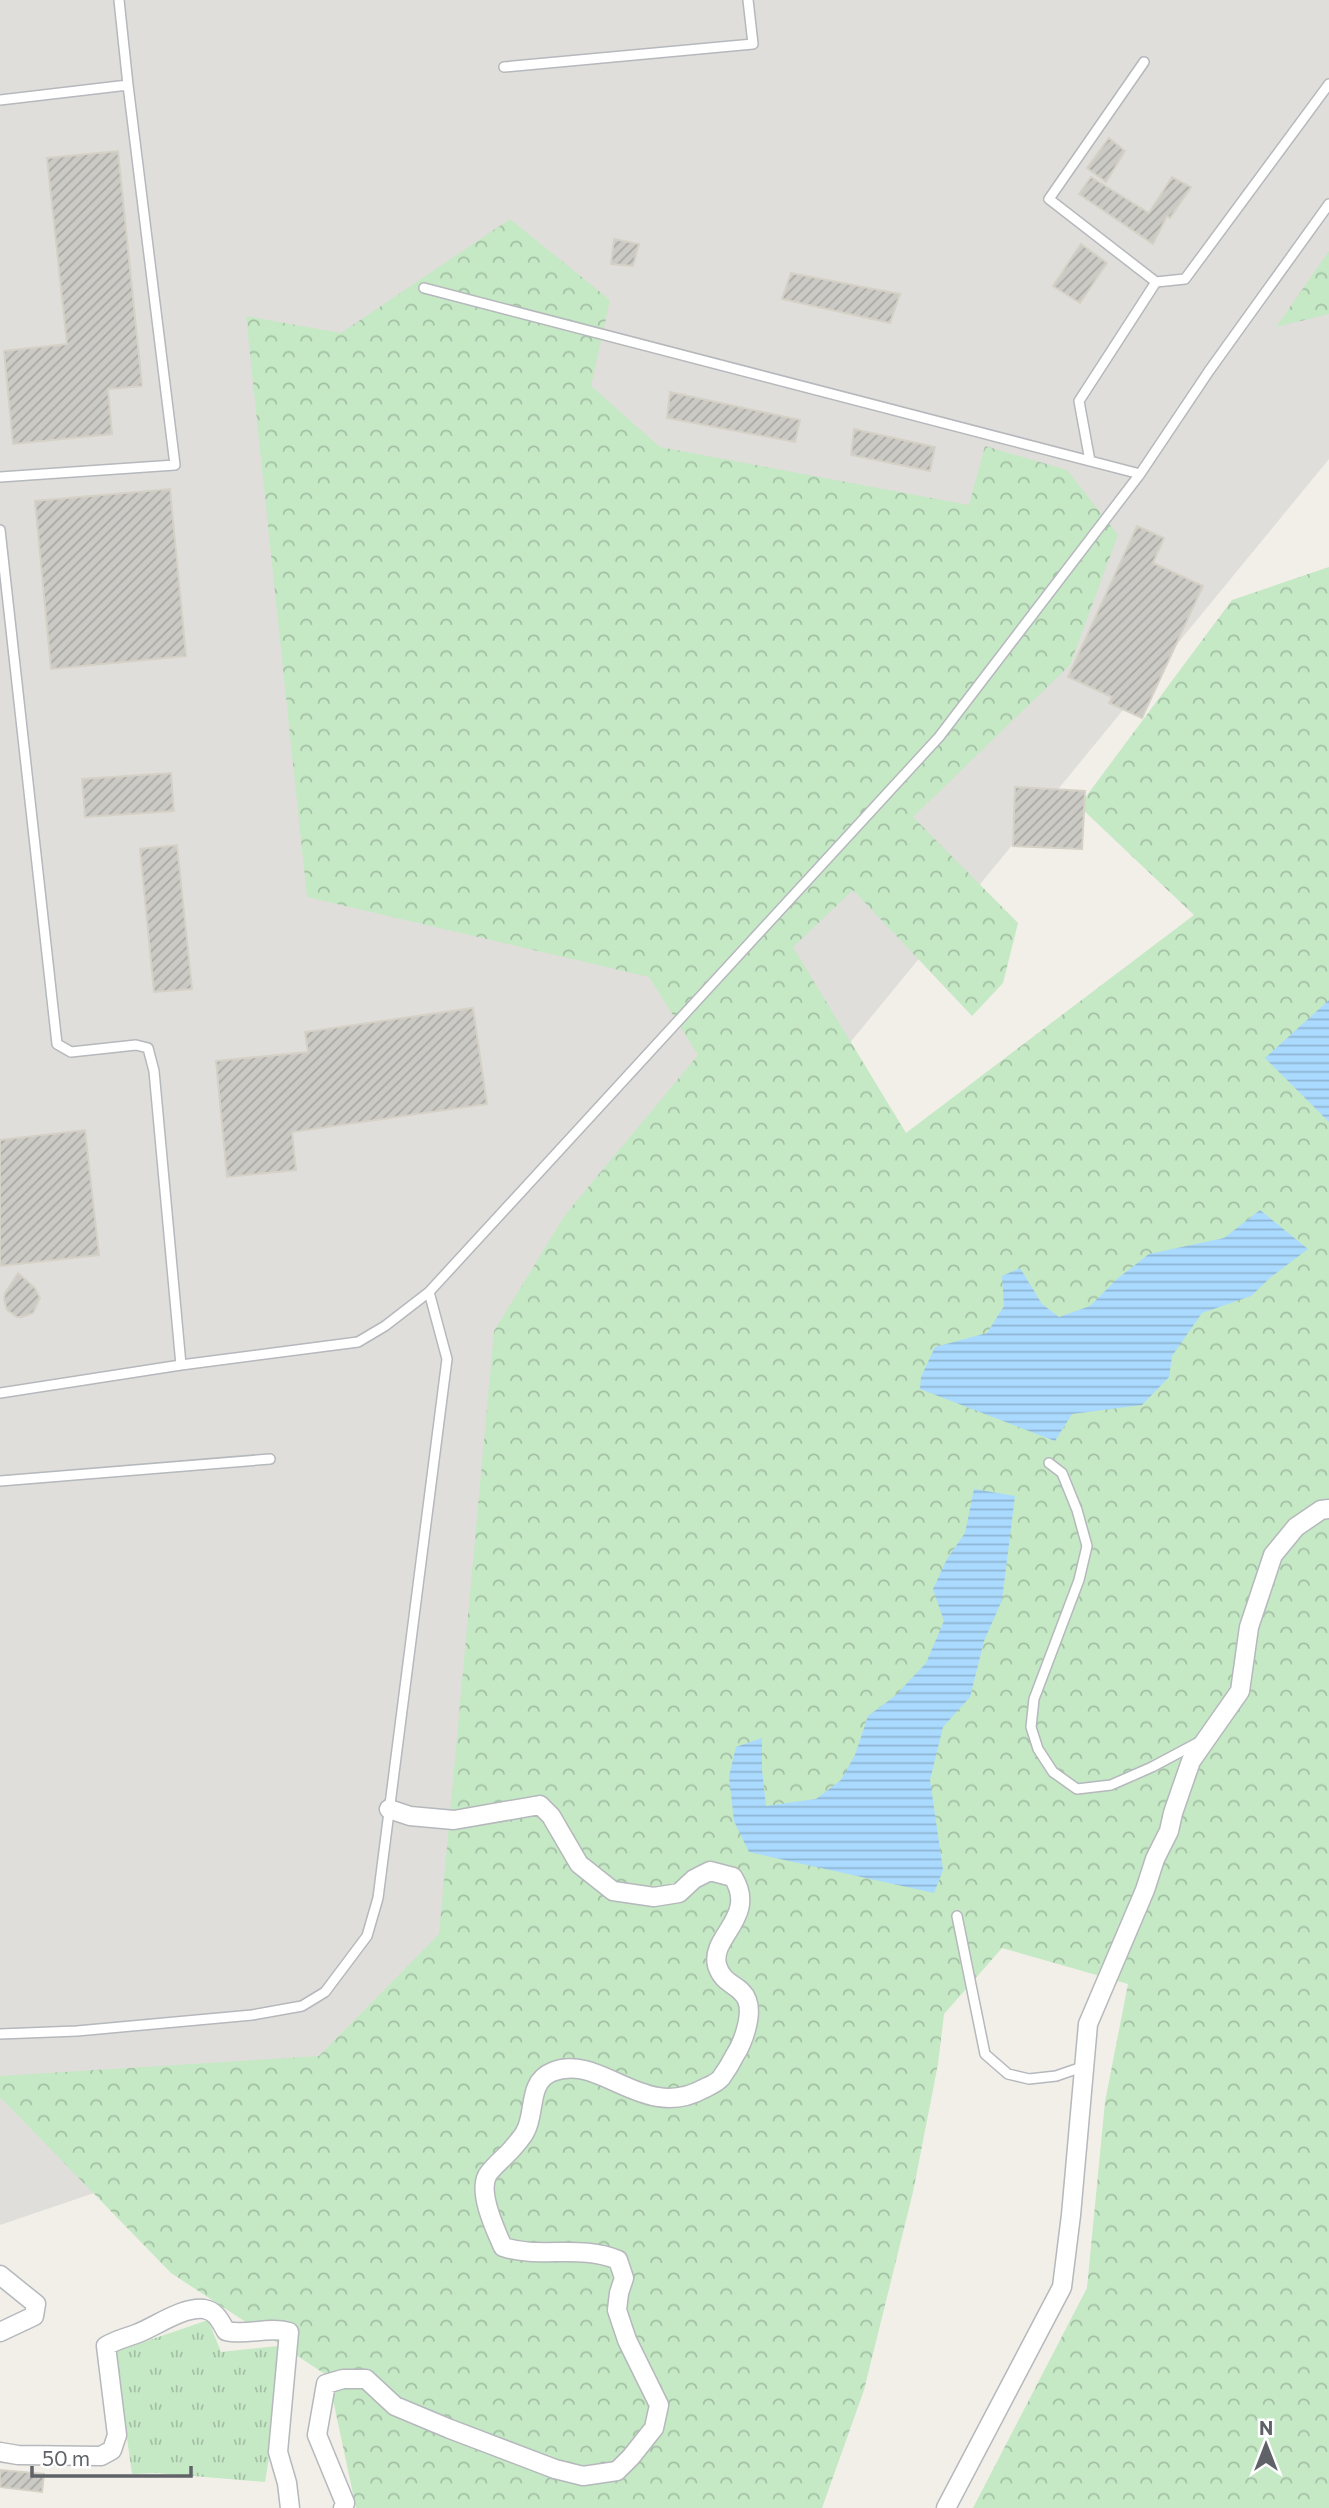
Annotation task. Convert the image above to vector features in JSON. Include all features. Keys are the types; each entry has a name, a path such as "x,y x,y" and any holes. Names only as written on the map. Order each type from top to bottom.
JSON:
{"street":[{"path":"946,2508 1062,2287 1088,2024 1169,1831 1191,1761 1240,1691 1249,1626 1273,1555 1296,1527 1321,1510 1329,1509"},
{"path":"343,2508 345,2503 317,2435 326,2384 343,2379 366,2379 395,2406 555,2469 583,2476 617,2471 631,2457 654,2428 659,2405 627,2340 617,2310 624,2277 618,2260 602,2253 556,2250 520,2252 503,2246 491,2220 485,2189 487,2176 526,2131 538,2084 550,2072 581,2070 656,2098 678,2099 692,2095 719,2080 741,2046 748,2013 747,2000 741,1992 724,1981 716,1959 738,1913 741,1890 733,1877 710,1871 678,1893 654,1897 613,1891 579,1864 551,1816 540,1805 454,1820 410,1816 389,1809"},
{"path":"0,2275 36,2304 34,2316 0,2332"},
{"path":"0,2452 18,2455 101,2456 112,2450 117,2435 106,2346 117,2339 136,2334 188,2311 205,2309 216,2314 226,2331 237,2334 251,2330 277,2329 289,2332 278,2452 290,2508"}],"lane":[{"path":"0,477 175,465 119,0"},
{"path":"504,67 753,44 748,0"},
{"path":"1143,62 1049,199 1156,282 1185,279 1329,84"},
{"path":"0,100 128,85"},
{"path":"0,1393 181,1365 358,1342 385,1326 429,1292 939,737 1140,474 1209,371 1329,204"},
{"path":"1090,461 1079,401 1156,282"},
{"path":"424,288 1140,474"},
{"path":"0,530 57,1044 71,1052 136,1045 148,1048 154,1071 181,1365"},
{"path":"0,2034 77,2031 252,2015 302,2006 325,1992 367,1936 378,1898 447,1359 429,1292"},
{"path":"0,1481 270,1459"},
{"path":"1049,1463 1062,1473 1077,1510 1087,1546 1079,1580 1034,1699 1031,1727 1038,1749 1054,1772 1077,1788 1111,1785 1152,1768 1207,1738"},
{"path":"957,1916 985,2054 1008,2074 1029,2079 1056,2076 1084,2066"}],"shaded area":[{"path":"0,0 1329,0 1329,459 606,1340 471,2065 0,2225"}],"green space":[{"path":"510,219 610,300 591,386 660,447 969,505 985,446 1067,470 1118,535 1070,665 913,817 1018,923 1003,983 972,1016 853,890 793,947 906,1133 1194,915 1079,806 1232,600 1329,567 1329,2508 973,2508 1087,2288 1105,2102 1128,1984 1002,1948 944,2014 938,2064 913,2192 864,2390 822,2508 356,2508 328,2376 171,2273 0,2097 0,2076 319,2056 439,1934 494,1331 565,1215 698,1055 649,977 307,897 246,316 341,333"},
{"path":"1329,251 1329,314 1276,327"},
{"path":"208,2320 221,2352 287,2345 265,2482 156,2473 132,2474 115,2352"}],"water":[{"path":"1329,1000 1329,1122 1265,1058"},
{"path":"1260,1210 1308,1249 1251,1296 1202,1313 1172,1356 1169,1377 1142,1405 1072,1414 1055,1441 920,1389 921,1377 935,1347 987,1333 1004,1306 1002,1276 1020,1268 1042,1304 1059,1317 1090,1306 1117,1279 1149,1254 1224,1238"},
{"path":"974,1489 1015,1496 1002,1600 984,1641 970,1697 943,1727 930,1780 943,1870 934,1893 749,1852 734,1821 729,1776 736,1747 762,1738 766,1806 816,1799 841,1780 855,1755 868,1716 895,1696 926,1663 944,1621 933,1589 947,1559 965,1533"}],"building":[{"path":"1109,138 1125,151 1106,182 1087,168"},
{"path":"118,151 142,386 108,389 112,434 13,444 4,351 67,344 47,158"},
{"path":"1091,177 1149,213 1172,177 1191,187 1170,218 1167,216 1153,244 1079,194"},
{"path":"614,239 639,244 633,266 611,264"},
{"path":"1081,244 1107,263 1080,303 1053,286"},
{"path":"791,273 900,294 890,323 782,299"},
{"path":"670,392 800,420 795,442 667,418"},
{"path":"854,429 935,447 930,471 851,455"},
{"path":"170,489 186,656 51,669 35,501"},
{"path":"1137,526 1164,538 1153,563 1203,586 1142,718 1109,703 1112,697 1068,677"},
{"path":"171,773 174,811 85,817 82,779"},
{"path":"1015,787 1085,791 1082,849 1013,846"},
{"path":"177,845 192,989 154,992 140,849"},
{"path":"473,1008 487,1104 292,1132 296,1170 227,1177 216,1061 308,1052 305,1032"},
{"path":"85,1130 99,1255 0,1266 0,1140"},
{"path":"18,1273 35,1288 40,1298 33,1313 22,1317 17,1317 7,1310 4,1299"},
{"path":"0,2470 44,2474 42,2492 0,2487"}]}
